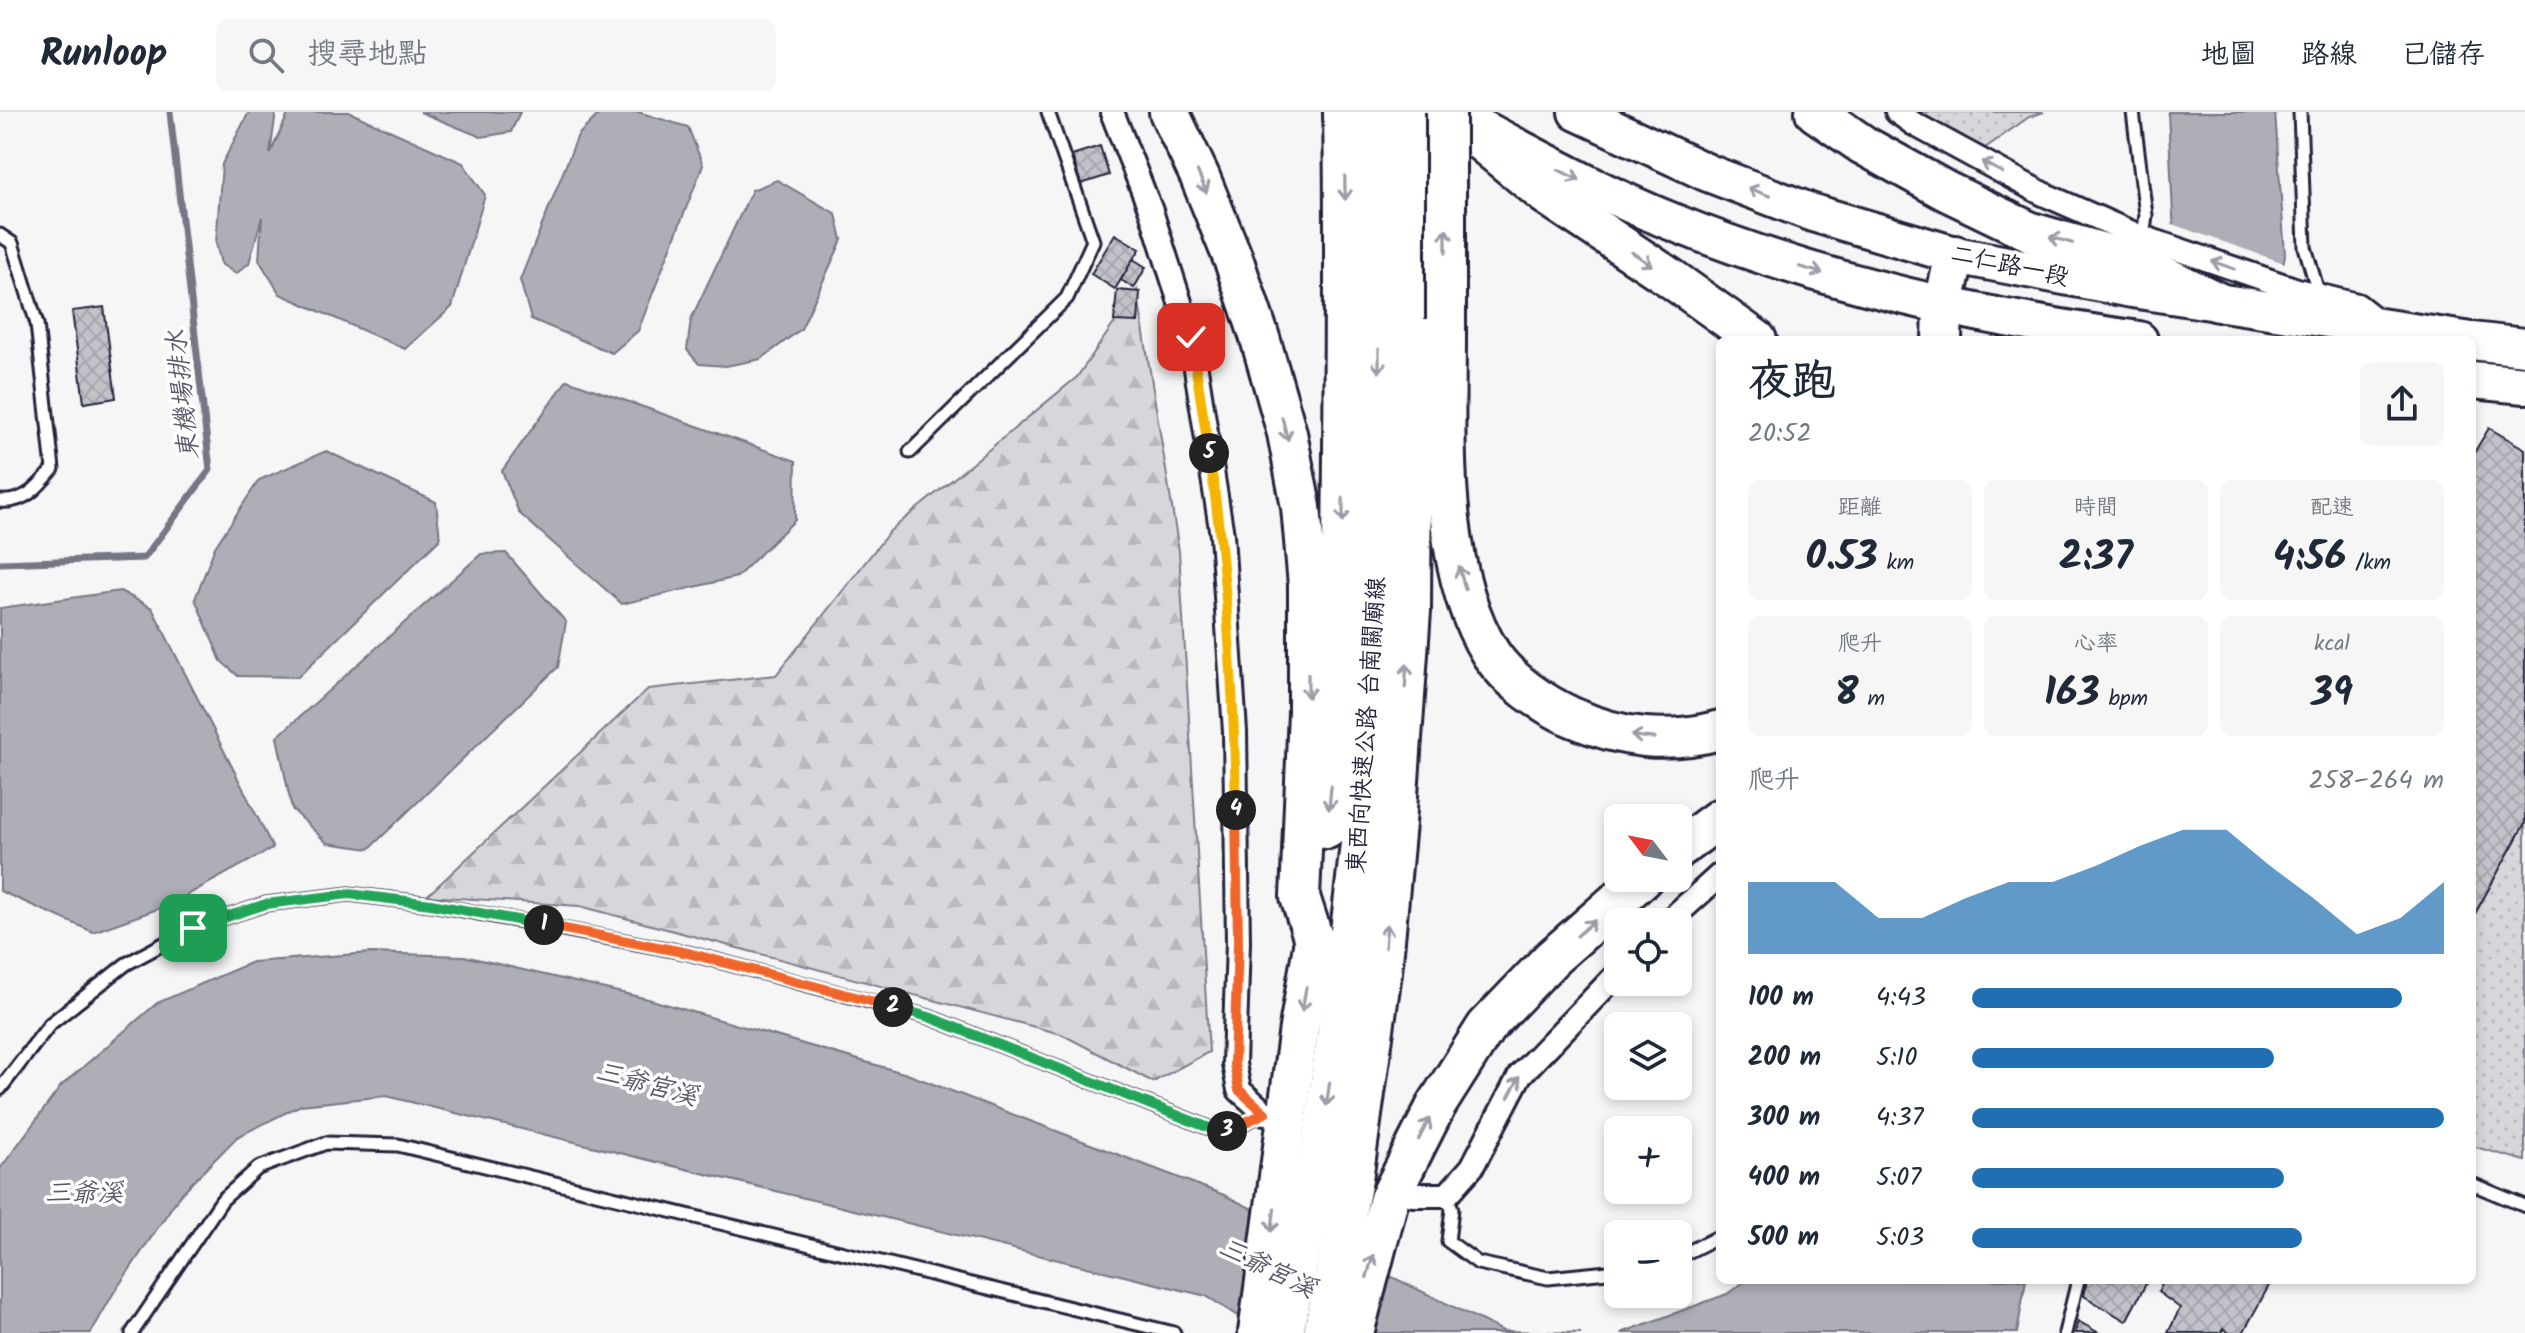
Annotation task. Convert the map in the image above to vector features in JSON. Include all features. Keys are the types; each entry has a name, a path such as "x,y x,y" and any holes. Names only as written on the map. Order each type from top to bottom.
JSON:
{"highway":[{"path":"1169,112 1206,191 1252,312 1287,433 1301,507 1308,585 1308,712 1300,897 1314,940"},
{"path":"1258,1333 1274,1128 1314,940 1330,800 1342,559 1346,264 1343,112"},
{"name":"東西向快速公路 台南關廟線","path":"1284,1333 1319,1161 1364,809 1377,577 1379,112"},
{"name":"東西向快速公路 台南關廟線","path":"1323,1333 1353,1179 1382,972 1411,611 1430,310 1414,112"},
{"path":"1447,112 1430,310 1453,548 1471,611 1492,655 1519,684 1556,710 1598,729 1644,739 1688,738 1716,731"},
{"path":"1447,112 1546,195 1751,336"},
{"path":"1815,112 1863,145 1946,191 2031,232 2139,248 2218,302"},
{"path":"1942,324 1955,255"},
{"path":"1692,839 1716,821"},
{"path":"1354,1333 1436,1106 1486,1027 1551,959 1627,892"}],"main road":[{"name":"二仁路一段","path":"1447,112 1570,176 1675,223 1793,265 1942,324 2094,336"},
{"name":"二仁路一段","path":"1577,112 1708,173 1813,213 1955,255 2139,248"},
{"path":"2218,302 2303,300 2387,329 2437,336"},
{"path":"2476,341 2525,347"},
{"path":"2476,380 2525,385"}],"street":[{"path":"1112,112 1151,211 1191,337 1222,535 1235,732 1238,942 1234,1064 1239,1090 1274,1128"},
{"path":"1897,112 2139,248 2303,300"},
{"path":"1683,908 1716,879"},
{"path":"1401,1197 1447,1195 1472,1167 1520,1075 1604,988"}],"lane":[{"path":"910,452 1067,298 1093,241 1048,112"},
{"path":"2133,112 2139,248"},
{"path":"2300,112 2305,247 2303,300"},
{"path":"0,235 12,243 37,324 53,469 33,494 7,502 0,501"},
{"path":"0,1089 50,1024 126,964 193,928 266,904 349,894 431,904 688,953 929,1017 1222,1133 1274,1128"},
{"path":"132,1333 222,1200 258,1168 326,1143 398,1145 1174,1333"},
{"path":"2476,1186 2525,1206"},
{"path":"1447,1195 1452,1209 1448,1241 1478,1263 1548,1278 1604,1272"},
{"path":"1692,1250 1716,1238"},
{"path":"2065,1333 2077,1284"}],"green space":[{"path":"1921,112 2044,112 2029,117 1985,148"},
{"path":"1137,290 1179,551 1209,1052 1153,1082 1061,1034 580,906 427,896 648,689 776,675 890,531 1077,377"},
{"path":"2525,823 2525,1161 2476,1147 2476,912"}],"water":[{"path":"249,112 276,112 270,154 289,112 349,112 463,163 485,195 452,307 405,349 280,294 259,260 262,217 249,263 236,274 221,264 216,243 222,164"},
{"path":"420,112 520,112 511,132 481,137"},
{"path":"601,112 638,112 688,127 703,165 638,331 612,353 531,319 520,280 578,135"},
{"path":"2168,112 2275,112 2285,255 2268,336 2168,336 2174,235"},
{"path":"777,180 836,214 842,240 801,329 761,359 726,366 699,364 687,350 691,319 752,190"},
{"path":"567,380 796,461 795,520 737,577 622,604 519,513 502,471"},
{"path":"326,451 436,502 440,539 298,677 238,676 221,661 195,599 215,547 259,480"},
{"path":"506,553 566,622 558,667 369,849 327,843 292,809 277,737 481,554"},
{"path":"120,591 152,608 273,848 169,905 93,932 0,891 0,608"},
{"name":"三爺溪","path":"370,953 464,956 648,999 907,1074 1224,1195 1503,1331 1581,1333 1266,1333 1206,1296 386,1096 301,1105 237,1137 180,1195 113,1294 91,1333 0,1333 0,1169 61,1086 157,1003 252,962"},
{"path":"1741,1284 2025,1284 2017,1333 1621,1333 1727,1294"}],"pier":[{"path":"2169,223 2287,264 2272,336 2164,336"}],"building":[{"path":"1100,146 1109,175 1081,184 1072,155"},
{"path":"1115,234 1140,249 1115,289 1091,274"},
{"path":"1133,259 1146,267 1134,288 1121,280"},
{"path":"1117,290 1140,292 1138,322 1114,321"},
{"path":"104,307 116,398 84,403 72,311"},
{"path":"2489,428 2525,449 2525,823 2476,912 2476,449"},
{"path":"2086,1284 2146,1284 2126,1321 2084,1296"},
{"path":"2162,1284 2270,1284 2243,1333 2230,1333 2223,1329 2221,1333 2168,1333 2180,1308 2158,1292"},
{"path":"2078,1321 2099,1333 2075,1333"}],"waterway":[{"name":"東機場排水","path":"0,563 144,558 210,470 170,112"}],"route":[{"path":"193,928 266,904 349,894 431,904 688,953 929,1017 1222,1133 1265,1113 1239,1090 1234,1064 1238,942 1235,732 1222,535 1191,337"}],"water label":[{"name":"三爺宮溪","path":"647,1083"},
{"name":"三爺宮溪","path":"1268,1267"}]}
